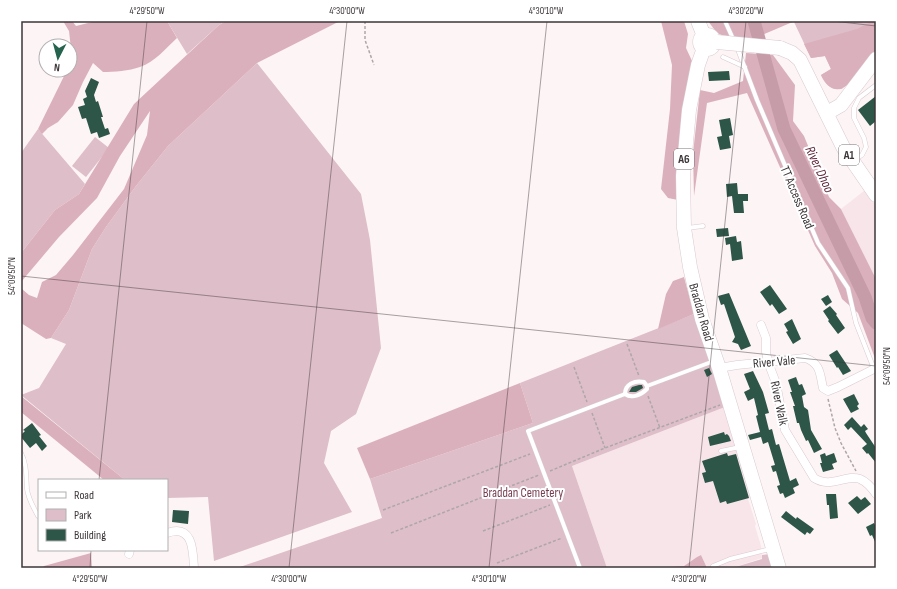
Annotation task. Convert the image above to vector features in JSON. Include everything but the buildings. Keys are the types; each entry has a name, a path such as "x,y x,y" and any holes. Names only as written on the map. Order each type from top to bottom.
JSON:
{"highway":[{"path":"698,21 710,42"},
{"name":"A1","path":"710,42 780,48 792,53 800,60 843,147 876,195"},
{"name":"Braddan Road","path":"710,42 698,65 689,110 683,176 684,228 690,266 702,319 718,364 779,568"},
{"path":"826,113 841,105 874,64"}],"street":[{"name":"River Walk","path":"761,325 766,338 768,362 776,383 785,430 814,478 820,482 827,482 858,477"},
{"name":"River Vale","path":"718,364 768,362 806,358 810,359 818,366 823,388 828,391"},
{"path":"828,391 874,369"},
{"path":"858,477 869,484 876,494"},
{"path":"168,533 179,531 183,532 188,537 193,551 194,568"}],"lane":[{"name":"TT Access Road","path":"725,21 818,243 848,288 856,323 874,369"},
{"path":"723,58 745,68"},
{"path":"852,161 862,155 866,147 864,138 854,118 854,108 859,98 876,85"},
{"path":"684,228 703,226"},
{"path":"580,568 528,431 625,394 632,397 642,394 646,388 718,364"},
{"path":"625,394 625,390 628,385 641,381 644,382 646,388"},
{"path":"721,451 742,446"},
{"path":"21,453 24,458 27,490 32,505 38,516"},
{"path":"712,568 713,566 730,559 773,548"}],"path":[{"path":"365,21 365,40 374,65"},
{"path":"627,344 641,381"},
{"path":"574,367 605,448"},
{"path":"646,388 660,428"},
{"path":"828,391 827,396 835,428 841,444 858,477"},
{"path":"392,533 544,474 605,448 729,402"},
{"path":"383,510 536,452"},
{"path":"483,531 555,503"},
{"path":"497,563 568,536"}],"shaded area":[{"path":"63,21 72,21 76,26 96,21 167,21 177,38 151,62 136,68 122,71 103,72 93,63 73,105 58,122 42,134 38,129 63,78 78,78 78,38 70,38 69,31"},
{"path":"226,21 340,21 257,63 168,146 136,186 92,249 69,310 51,338 46,339 21,323 21,290 22,289 29,295 37,298 42,282 56,275 124,189 147,135 150,111 120,156 97,198 59,237 21,282 21,253 55,210 79,194 134,104 219,25"},
{"path":"661,21 684,21 688,34 686,48 692,61 683,116 678,200 668,198 661,189 670,109 672,65"},
{"path":"708,21 795,21 748,41 726,37 717,33"},
{"path":"876,21 876,52 854,79 848,84 843,88 832,88 826,83 821,75 831,69 825,56 811,58 804,44 857,29"},
{"path":"746,53 773,55 795,85 793,121 804,136 829,197 841,209 876,279 876,361 858,313 842,299 832,273 815,246 747,93 707,103 694,196 693,153 700,90 714,93 743,81"},
{"path":"869,187 876,197 876,279 841,209"},
{"path":"684,277 694,314 658,329 666,294 673,281"},
{"path":"520,383 533,423 370,479 357,448"},
{"path":"21,396 124,479 103,479 21,412"},
{"path":"725,407 750,498 748,499 756,524 755,526 761,546 762,558 732,568 707,568 701,555 684,566 607,568 572,466"},
{"path":"91,553 92,568 42,568 44,566"},
{"path":"701,555 707,568 651,568 684,566"}],"green space":[{"path":"167,21 226,21 219,25 187,54"},
{"path":"876,21 876,52 842,89 832,88 824,82 821,75 831,69 825,56 811,58 794,22"},
{"path":"257,63 361,194 370,240 381,348 356,414 331,431 324,463 352,512 214,561 208,497 168,498 168,479 124,479 21,395 39,388 66,344 51,338 69,310 92,249 136,186 168,146"},
{"path":"38,129 85,184 79,194 55,210 21,253 21,153"},
{"path":"95,137 109,148 86,177 72,166"},
{"name":"Braddan Cemetery","path":"694,314 725,407 572,466 607,568 237,568 382,518 370,479 533,423 520,383"},
{"path":"770,554 775,568 732,568 762,559 762,555"}],"waterway":[{"name":"River Dhoo","path":"754,21 784,129 865,297 872,318 876,323"}]}
